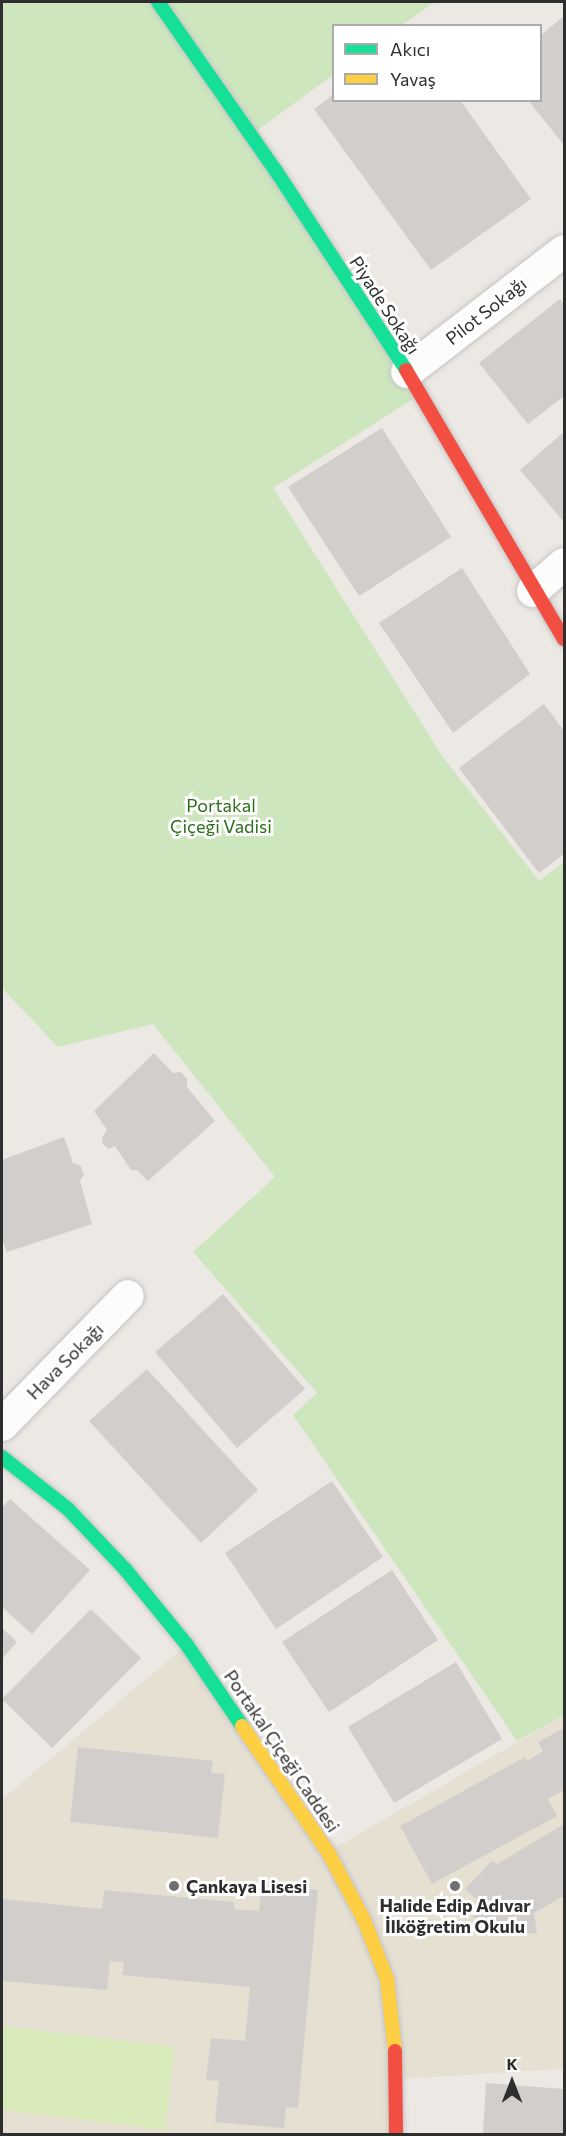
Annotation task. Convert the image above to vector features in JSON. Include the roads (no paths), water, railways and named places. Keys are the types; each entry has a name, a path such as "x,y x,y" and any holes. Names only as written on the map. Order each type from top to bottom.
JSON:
{"street":[{"name":"Piyade Sokağı","path":"158,2 276,171 407,372 533,591 564,639"},
{"name":"Pilot Sokağı","path":"407,372 564,251"},
{"path":"533,591 564,564"},
{"name":"Hava Sokağı","path":"2,1425 128,1296"},
{"name":"Portakal Çiçeği Caddesi","path":"2,1457 68,1509 125,1569 208,1674 328,1852 364,1920 387,1979 395,2033 396,2134"}],"place":[{"name":"Çankaya Lisesi","path":"174,1886"},
{"name":"Halide Edip Adıvar İlköğretim Okulu","path":"455,1886"}],"park label":[{"name":"Portakal Çiçeği Vadisi","path":"221,816"}]}
